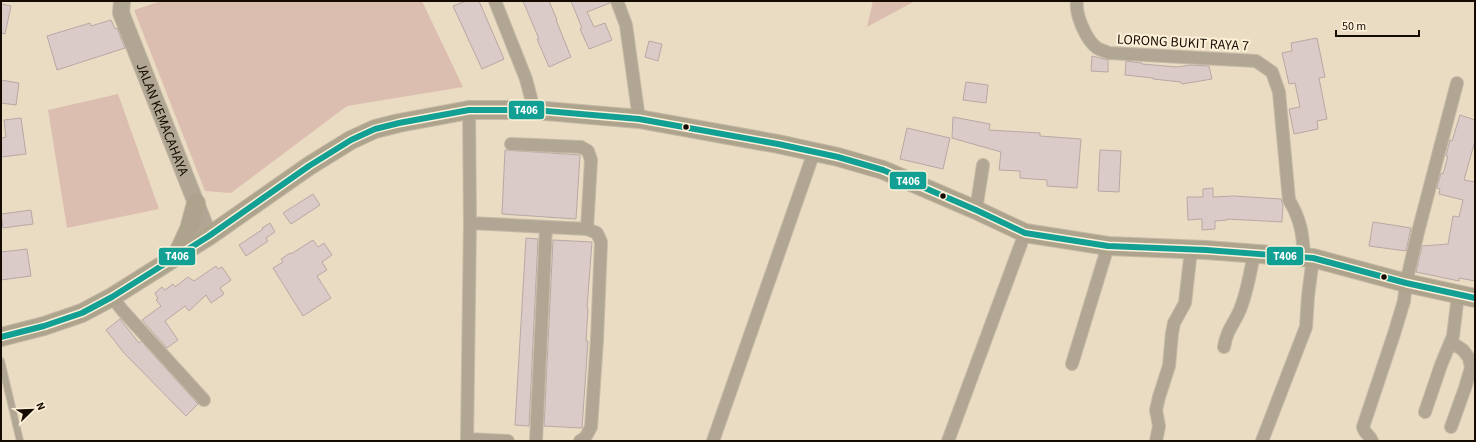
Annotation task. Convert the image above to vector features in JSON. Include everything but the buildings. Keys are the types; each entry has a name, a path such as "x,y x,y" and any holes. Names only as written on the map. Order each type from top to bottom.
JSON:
{"main road":[{"path":"1,337 44,326 82,313 112,297 209,236 309,166 351,140 375,129 399,122 469,110 534,110 639,119 838,157 883,170 1025,233 1108,246 1309,258 1406,283 1467,296"},
{"path":"177,256 189,229 196,202"}],"street":[{"name":"JALAN KEMACAHAYA","path":"122,1 121,13 209,236"},
{"path":"495,1 526,79 534,110"},
{"path":"617,1 626,25 639,119"},
{"name":"LORONG BUKIT RAYA 7","path":"1077,1 1080,21 1088,36 1097,47 1109,53 1256,61 1272,72 1279,92 1289,200 1297,212 1309,258 1308,296 1306,327 1262,441"},
{"path":"1372,441 1370,436 1364,431 1363,427 1404,301 1406,283 1418,232 1457,82"},
{"path":"469,110 470,224 467,440 508,441"},
{"path":"511,144 581,148 588,151 591,160 587,229"},
{"path":"713,441 814,152"},
{"path":"976,210 983,165"},
{"path":"470,224 587,229 597,233 601,242 597,340 591,427 585,438 580,441"},
{"path":"536,441 546,227"},
{"path":"948,441 1025,233"},
{"path":"1072,364 1108,246"},
{"path":"1156,441 1158,426 1156,410 1169,366 1174,323 1185,304 1191,250"},
{"path":"1224,347 1227,334 1238,314 1245,295 1254,254"},
{"path":"1425,412 1467,296"},
{"path":"112,297 204,400"},
{"path":"1451,342 1463,350 1468,358 1471,368 1451,427"}],"lane":[{"path":"1,361 20,441"}],"shaded area":[{"path":"161,1 422,1 463,87 347,106 231,193 205,191 134,10"},
{"path":"873,1 915,1 867,27"},
{"path":"118,94 159,209 67,228 48,110"}],"transit line":[{"name":"T406","path":"1,337 44,326 82,313 112,297 209,236 309,166 351,140 375,129 469,110 534,110 639,119 778,144 838,157 883,170 1025,233 1108,246 1206,250 1313,258 1406,283 1475,298"}]}
